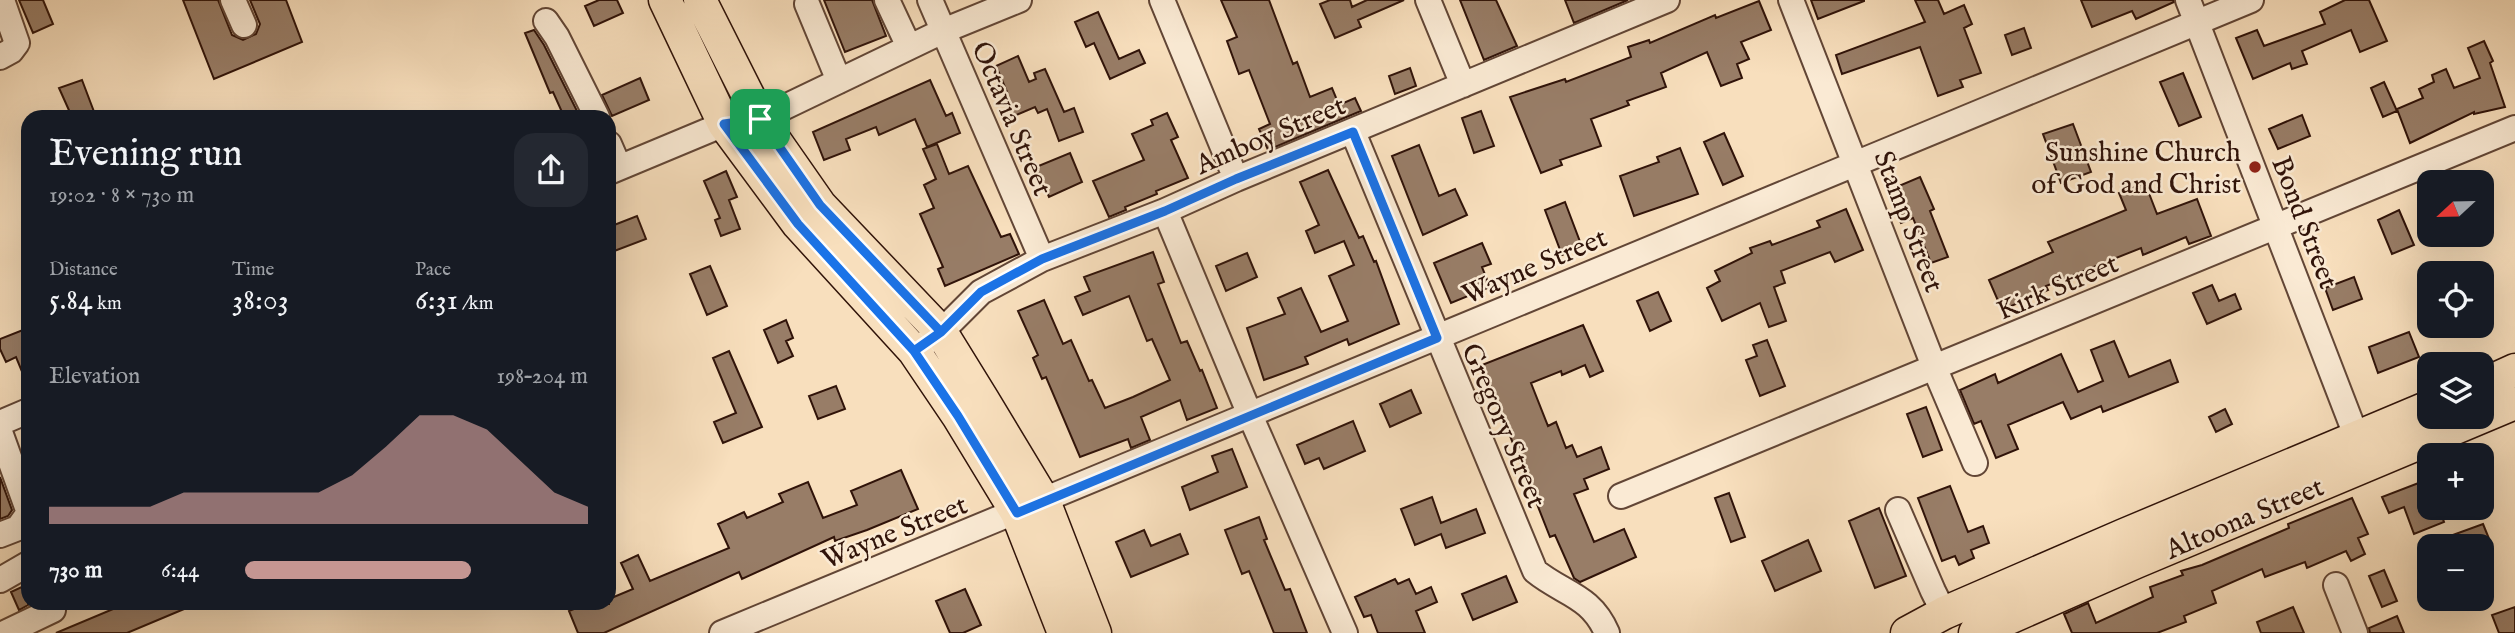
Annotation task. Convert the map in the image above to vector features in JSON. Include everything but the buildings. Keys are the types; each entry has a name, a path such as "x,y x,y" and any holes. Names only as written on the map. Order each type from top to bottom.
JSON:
{"main road":[{"path":"665,0 724,124 798,224 914,351 958,416 1030,507 1064,633"},
{"path":"700,0 760,119 820,205 941,332 1095,633"},
{"path":"2494,380 2515,370"},
{"name":"Altoona Street","path":"1907,633 1944,613 2362,451 2515,403"},
{"name":"Altoona Street","path":"1975,633 2136,562 2362,451 2417,415"}],"street":[{"path":"0,57 11,51 17,43 2,0"},
{"path":"233,0 244,26"},
{"path":"887,0 909,47"},
{"name":"Octavia Street","path":"930,0 1042,259"},
{"path":"616,169 724,124 760,119 943,31 1020,0"},
{"path":"1162,0 1236,179"},
{"path":"1428,0 1463,85"},
{"name":"Amboy Street","path":"914,351 941,332 981,292 1042,259 1165,211 1666,0"},
{"name":"Stamp Street","path":"1791,0 1935,369 1975,463"},
{"name":"Bond Street","path":"2188,0 2362,451"},
{"name":"Wayne Street","path":"722,633 2251,0"},
{"path":"807,5 839,80"},
{"path":"546,21 557,37 594,110"},
{"name":"Kirk Street","path":"1622,496 2515,128"},
{"name":"Gregory Street","path":"1353,132 1535,570 1546,580 1585,601 1599,616 1607,633"},
{"path":"1165,211 1345,633"},
{"path":"0,423 21,414"},
{"path":"0,432 21,492"},
{"path":"1898,510 1944,613"},
{"path":"0,535 21,525"},
{"path":"0,580 21,568"},
{"path":"2336,585 2355,633"},
{"path":"5,633 53,610"}],"place":[{"name":"Sunshine Church of God and Christ","path":"2255,167"}],"route":[{"path":"760,119 724,124 798,224 914,351 941,332 981,292 1042,259 1353,132 1437,338 1017,513 958,416 914,351 941,332 820,205 760,119"}]}
